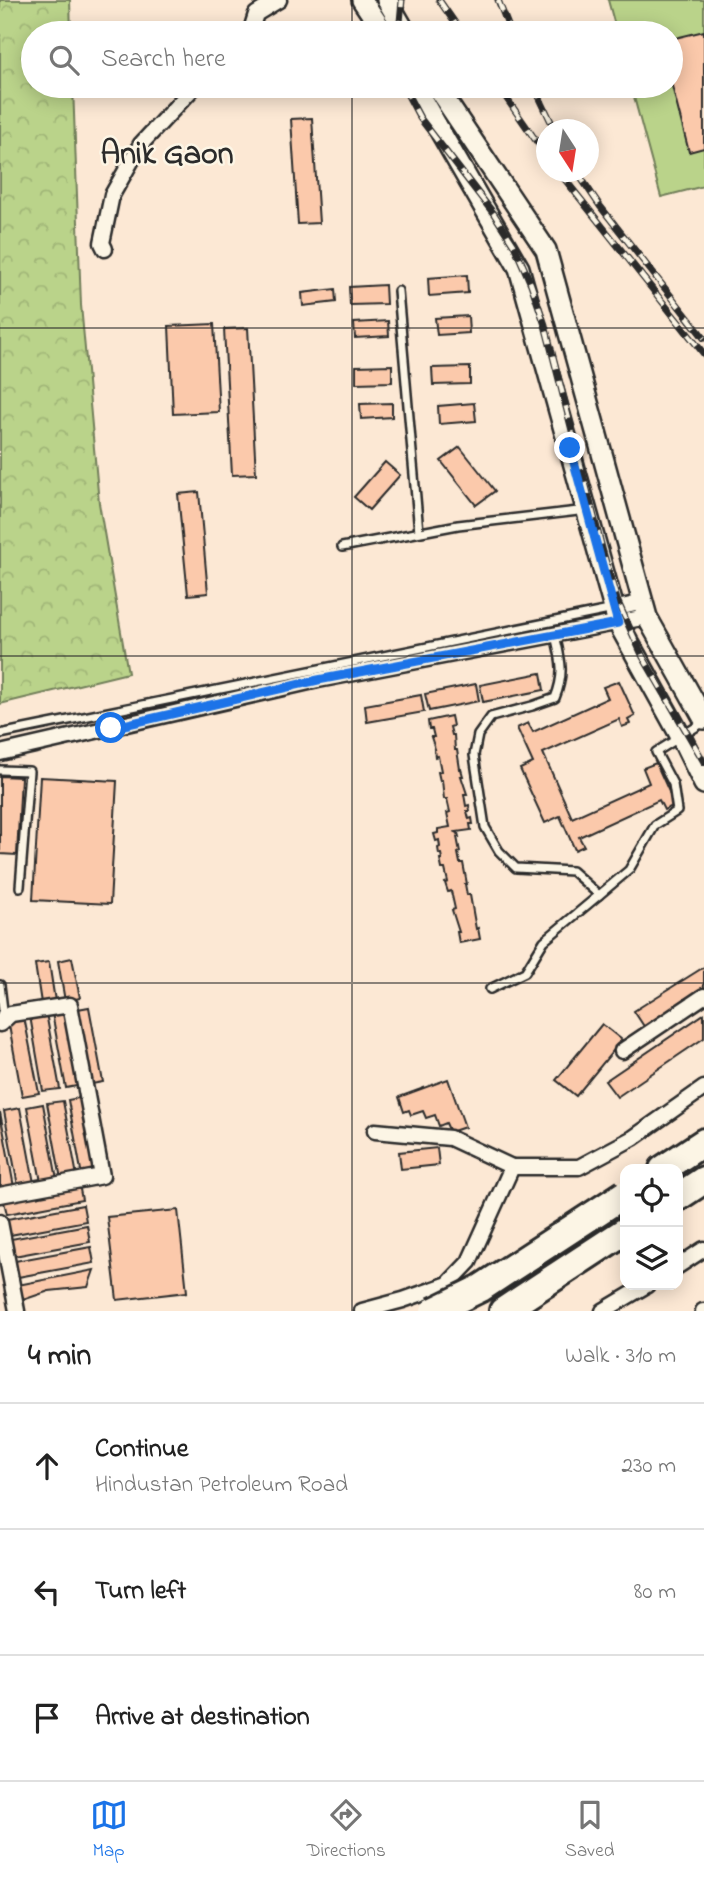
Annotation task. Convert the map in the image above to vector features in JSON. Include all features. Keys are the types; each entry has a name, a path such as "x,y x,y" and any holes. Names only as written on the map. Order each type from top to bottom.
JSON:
{"highway":[{"path":"671,1164 704,1142"},
{"path":"683,1194 704,1180"},
{"path":"434,1311 481,1288 620,1197"},
{"path":"503,1311 620,1234"}],"main road":[{"path":"362,0 376,21"},
{"path":"387,0 399,21"},
{"path":"421,98 519,268 616,616 704,784"},
{"path":"444,98 546,250 645,610 704,720"}],"street":[{"path":"254,21 256,14 279,0"},
{"path":"105,249 102,243 112,195 141,144 184,98"},
{"path":"0,754 318,680 555,635 645,610"},
{"path":"622,1051 704,996"},
{"path":"0,1024 11,1014 69,1005 102,1176 0,1195"},
{"path":"375,1131 450,1138 512,1167 579,1167 633,1138 704,1088"},
{"path":"362,1311 448,1284 469,1262 512,1167"},
{"path":"0,1222 17,1311"},
{"path":"683,1263 704,1249"},
{"path":"448,1284 460,1311"},
{"path":"605,1311 639,1290"}],"lane":[{"path":"398,291 419,532"},
{"path":"342,547 458,524 587,510"},
{"path":"0,734 616,616"},
{"path":"555,635 562,667 561,684 555,698 491,717 478,735 474,755 485,827 499,851 516,868 572,871 599,895"},
{"path":"490,989 525,972 544,941 629,870 655,825 677,811 673,784 656,752 704,720"},
{"path":"0,770 29,771 20,887"},
{"path":"0,985 3,1010 0,1017"}],"green space":[{"path":"0,0 70,0 71,21 21,21 21,98 73,98 81,305 99,503 128,673 0,704"},
{"path":"608,0 704,0 704,186 661,197 634,98 683,98 683,21 614,21"}],"building":[{"path":"704,31 704,148 689,152 675,98 683,98 683,36"},
{"path":"312,118 319,223 298,224 291,119"},
{"path":"467,275 468,293 429,296 428,278"},
{"path":"385,285 386,304 350,305 349,287"},
{"path":"335,289 336,302 303,306 302,293"},
{"path":"468,316 469,333 437,335 435,318"},
{"path":"388,321 389,336 355,338 354,323"},
{"path":"214,324 219,412 173,414 169,326"},
{"path":"248,328 256,474 232,475 224,329"},
{"path":"392,365 392,382 356,383 356,366"},
{"path":"470,367 470,384 433,385 432,368"},
{"path":"392,403 392,417 361,419 360,404"},
{"path":"474,403 476,421 439,424 438,406"},
{"path":"460,447 495,491 476,505 441,461"},
{"path":"385,462 400,475 369,510 354,497"},
{"path":"199,492 208,593 188,595 178,494"},
{"path":"541,673 544,690 483,702 480,685"},
{"path":"619,681 635,716 628,720 630,724 622,727 619,719 543,753 572,818 649,783 643,768 656,763 675,805 664,810 659,800 579,837 584,846 575,850 560,816 545,823 520,769 533,763 517,728 528,723 533,732 608,698 603,687"},
{"path":"476,684 479,701 429,711 425,694"},
{"path":"421,695 424,712 367,722 365,705"},
{"path":"451,716 453,726 450,727 467,794 464,794 466,806 469,805 470,811 467,811 473,824 470,824 471,830 456,832 459,837 458,853 460,863 463,863 467,895 470,895 480,939 459,943 451,891 448,892 445,883 448,882 445,869 442,869 439,840 436,841 434,834 438,833 438,829 450,827 447,813 450,812 447,799 444,799 442,780 440,781 438,772 441,771 438,756 435,757 431,737 434,737 428,721"},
{"path":"0,776 21,777 17,855 0,854"},
{"path":"40,777 117,781 110,904 33,900"},
{"path":"72,958 80,998 65,1001 58,961"},
{"path":"49,962 55,1001 41,1003 35,964"},
{"path":"704,967 704,991 645,1028 634,1011"},
{"path":"89,1007 103,1082 86,1085 72,1010"},
{"path":"68,1010 82,1085 66,1088 52,1013"},
{"path":"46,1013 60,1089 43,1091 30,1016"},
{"path":"704,1014 704,1038 617,1097 605,1081"},
{"path":"24,1017 39,1093 22,1096 8,1020"},
{"path":"602,1024 622,1040 576,1096 556,1080"},
{"path":"448,1079 465,1127 450,1132 446,1123 439,1126 435,1115 426,1118 423,1111 411,1115 409,1110 404,1112 399,1097"},
{"path":"84,1097 98,1172 82,1176 68,1100"},
{"path":"63,1101 77,1176 61,1179 47,1103"},
{"path":"43,1104 57,1179 41,1182 27,1107"},
{"path":"20,1108 34,1183 18,1186 4,1111"},
{"path":"0,1112 14,1187 0,1189"},
{"path":"437,1148 439,1165 401,1169 399,1152"},
{"path":"79,1184 82,1200 7,1214 3,1198"},
{"path":"83,1205 86,1221 10,1235 7,1219"},
{"path":"178,1210 187,1292 117,1300 107,1217"},
{"path":"87,1225 90,1242 14,1256 11,1239"},
{"path":"91,1247 94,1263 18,1277 15,1261"},
{"path":"94,1270 88,1287 49,1291 23,1300 18,1285"}],"railway":[{"path":"400,21 402,0"},
{"path":"439,0 454,21"},
{"path":"498,0 506,21"},
{"path":"409,98 420,118 494,214 514,245 545,325 617,600 643,657 704,762"},
{"path":"506,98 536,141"},
{"path":"540,98 550,119"},
{"path":"567,182 704,354"},
{"path":"584,182 704,338"}],"district":[{"name":"Anik Gaon","path":"167,152"}],"route":[{"path":"111,728 318,680 618,623 570,448"}]}
